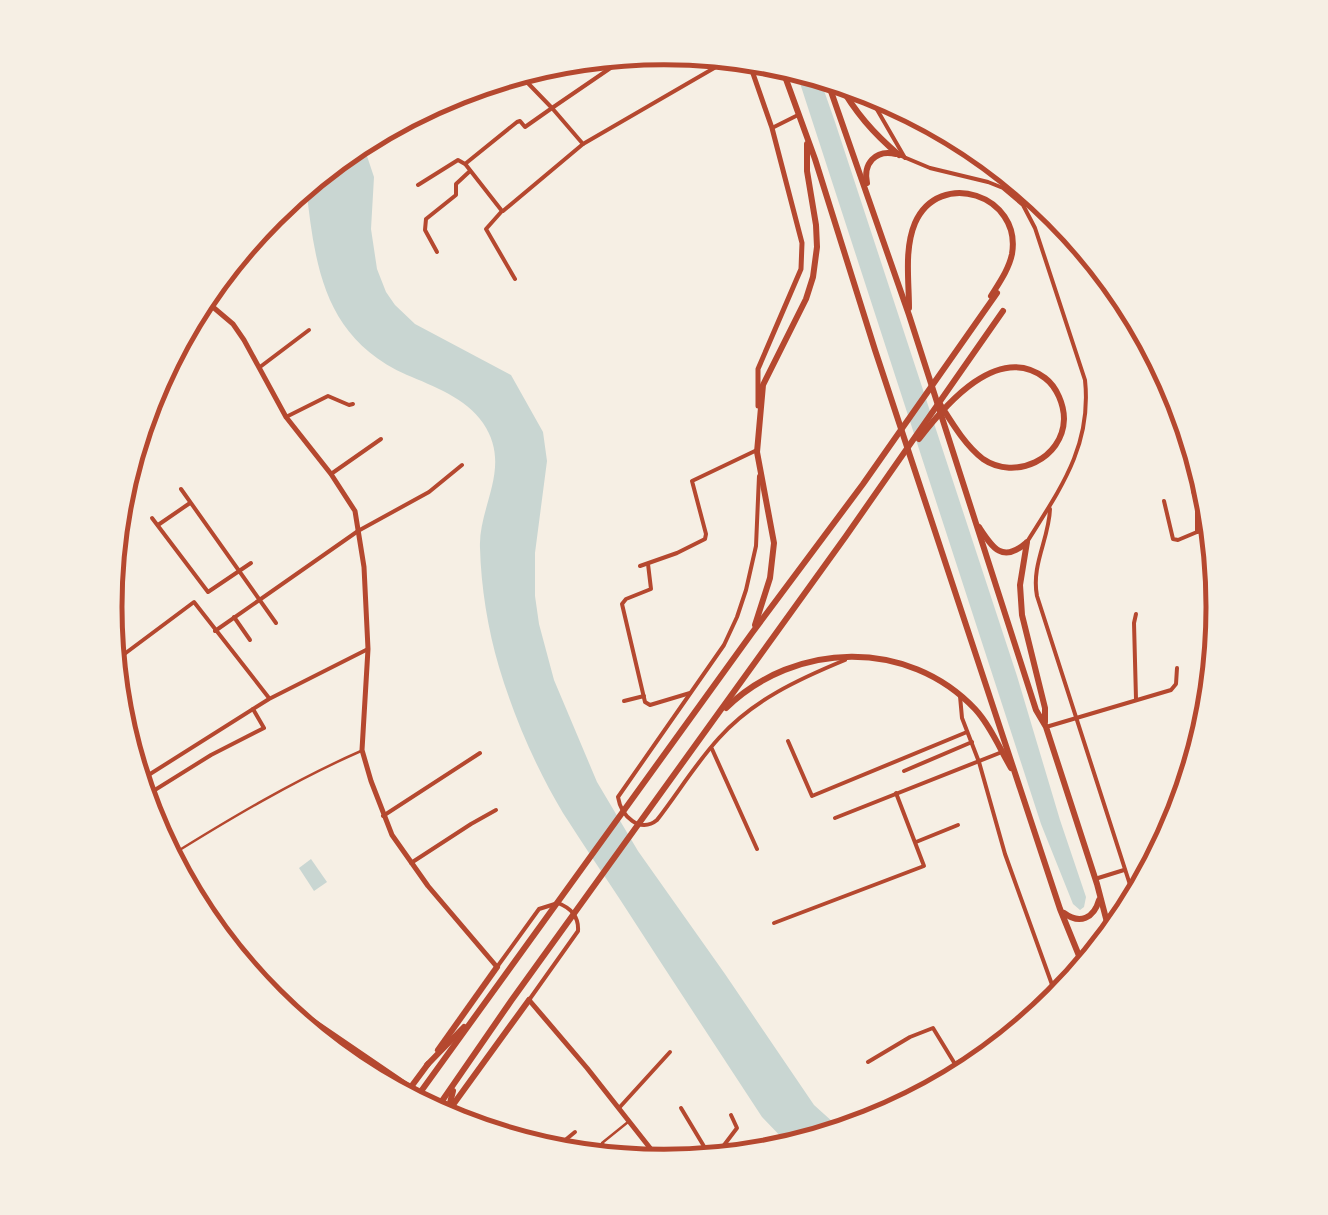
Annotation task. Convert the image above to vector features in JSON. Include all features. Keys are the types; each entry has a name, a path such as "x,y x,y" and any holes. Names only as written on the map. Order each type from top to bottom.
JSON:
{"main road":[{"path":"786,79 1060,909 1079,956"},
{"path":"831,92 909,315 1036,710 1046,727"},
{"path":"847,97 866,126 902,156"},
{"path":"752,634 773,561 773,535 758,450 762,385 806,299 816,261 806,138"},
{"path":"870,204 865,178 868,164 880,154 902,156"},
{"path":"421,1092 947,367 997,291 1013,250 1012,234 1003,213 984,198 960,192 948,194 930,205 915,223 908,253 909,315"},
{"path":"442,1102 1003,312"},
{"path":"846,536 916,442 952,400 982,377 1004,368 1024,368 1045,378 1059,397 1063,428 1045,457 1021,468 1001,466 983,458 964,439 935,398"},
{"path":"974,520 998,550 1009,553 1027,542"},
{"path":"1027,542 1020,585 1022,615 1046,727 1107,921"},
{"path":"711,723 769,675 814,660 874,658 932,674 960,696 977,711 1018,780"},
{"path":"1060,909 1071,918 1086,918 1096,908 1100,895"},
{"path":"427,1066 497,967"},
{"path":"451,1107 529,1000"},
{"path":"407,1085 483,1009"},
{"path":"449,1106 454,1085"}],"street":[{"path":"465,164 517,122 526,127 611,68"},
{"path":"515,279 486,229 502,212 584,144 715,68"},
{"path":"753,73 772,128 802,243 801,268 758,369 758,420"},
{"path":"528,82 584,144"},
{"path":"875,107 902,156 930,168 1004,188 1023,205 1034,228 1084,380 1087,401 1074,462 1027,542"},
{"path":"772,128 798,116"},
{"path":"418,185 458,160 502,212"},
{"path":"437,252 425,230 426,219 456,195 456,184 470,171"},
{"path":"213,306 232,324 286,417 355,511 364,567 368,649 362,750 392,835 497,967 536,913 558,903 574,912 578,930 529,1000 651,1150"},
{"path":"260,368 309,330"},
{"path":"286,417 328,396 353,404"},
{"path":"331,474 380,439"},
{"path":"640,566 705,539 694,479 758,450"},
{"path":"216,630 358,532 429,492 462,465"},
{"path":"759,466 757,530 749,578 736,617 724,645 618,797 618,804 628,818 649,826 711,747 749,710 807,676 849,658"},
{"path":"181,489 276,623"},
{"path":"1164,501 1173,539 1201,531"},
{"path":"158,525 190,502"},
{"path":"1050,504 1050,526 1041,549 1035,586 1130,885"},
{"path":"1197,508 1197,532"},
{"path":"152,518 208,592 252,562"},
{"path":"757,530 773,535"},
{"path":"648,564 651,589 622,604 644,696 650,706 690,693"},
{"path":"124,653 194,602 270,698"},
{"path":"1136,614 1136,699"},
{"path":"234,617 250,640"},
{"path":"148,776 270,698 368,649"},
{"path":"814,660 820,670"},
{"path":"1046,727 1171,690 1178,668"},
{"path":"624,701 644,696"},
{"path":"960,696 962,718 979,762 1004,854 1052,986"},
{"path":"153,791 264,728 253,709"},
{"path":"788,741 812,796 967,732"},
{"path":"904,771 972,742"},
{"path":"711,747 757,849"},
{"path":"835,818 1002,752"},
{"path":"383,816 480,753"},
{"path":"774,923 924,866 896,793"},
{"path":"411,863 496,810"},
{"path":"915,842 958,825"},
{"path":"1095,878 1125,870"},
{"path":"310,1018 405,1083"},
{"path":"868,1062 934,1028 953,1066"},
{"path":"619,1108 670,1052"},
{"path":"681,1108 707,1148"},
{"path":"723,1146 736,1131 731,1115"},
{"path":"564,1141 575,1132"}],"lane":[{"path":"179,851 250,808 362,750"},
{"path":"605,1146 602,1143 629,1121"}],"shaded area":[{"path":"800,82 824,89 835,122 1086,897 1080,910 1073,904 1041,824"},
{"path":"366,154 374,177 371,229 377,269 386,292 415,324 511,375 543,432 547,461 535,553 539,624 554,680 597,782 638,851 814,1105 833,1122 782,1137 762,1117 563,813 519,723 492,638 481,563 481,532 495,471 491,439 468,406 379,360 357,341 329,297 314,244 308,199"},
{"path":"311,859 327,882 314,891 299,868"}]}
